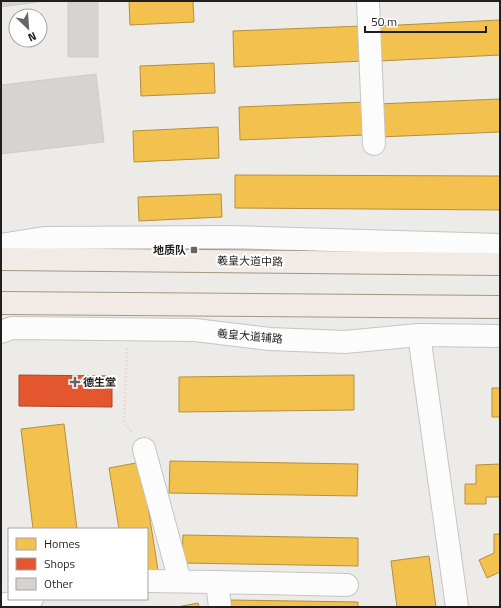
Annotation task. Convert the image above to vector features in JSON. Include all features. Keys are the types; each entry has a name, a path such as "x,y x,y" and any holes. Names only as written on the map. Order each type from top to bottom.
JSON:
{"main road":[{"name":"羲皇大道中路","path":"1,259 500,264"},
{"path":"1,302 500,307"}],"street":[{"path":"368,1 374,144"},
{"path":"1,245 44,238 230,236 500,245"},
{"name":"羲皇大道辅路","path":"5,328 195,330 270,339 345,342 419,335 500,336"},
{"path":"419,335 457,607"},
{"path":"144,449 180,582"},
{"path":"148,581 347,585"},
{"path":"217,582 220,607"},
{"path":"1,605 27,600"}],"path":[{"path":"128,330 124,422 144,449"}],"building: Homes":[{"path":"129,1 193,1 194,22 130,25"},
{"path":"500,20 500,55 380,61 379,26"},
{"path":"362,26 363,61 234,67 233,31"},
{"path":"214,63 215,93 141,96 140,66"},
{"path":"500,99 500,132 379,137 377,104"},
{"path":"365,102 366,135 240,140 239,107"},
{"path":"218,127 219,158 134,162 133,131"},
{"path":"235,175 500,176 500,210 235,208"},
{"path":"221,194 222,217 139,221 138,197"},
{"path":"354,375 354,410 179,412 179,377"},
{"path":"492,388 500,388 500,417 492,417"},
{"path":"64,424 77,528 33,528 21,429"},
{"path":"170,461 358,464 357,496 169,493"},
{"path":"141,462 158,570 148,572 148,528 119,528 109,468"},
{"path":"500,464 500,497 486,497 486,504 465,504 465,484 476,484 476,465"},
{"path":"494,534 500,534 500,572 487,578 479,560 494,553"},
{"path":"183,535 358,538 358,566 182,563"},
{"path":"429,556 436,607 397,607 391,561"},
{"path":"231,600 358,602 358,607 231,607"},
{"path":"198,603 199,607 177,607"}],"building: Shops":[{"path":"19,375 112,376 112,407 19,406"}],"building: Other":[{"path":"1,1 46,1 1,7"},
{"path":"68,1 98,1 98,57 68,57"},
{"path":"96,74 104,142 1,154 1,85"}],"place":[{"name":"地质队","path":"194,250"},
{"name":"德生堂","path":"75,382"}]}
